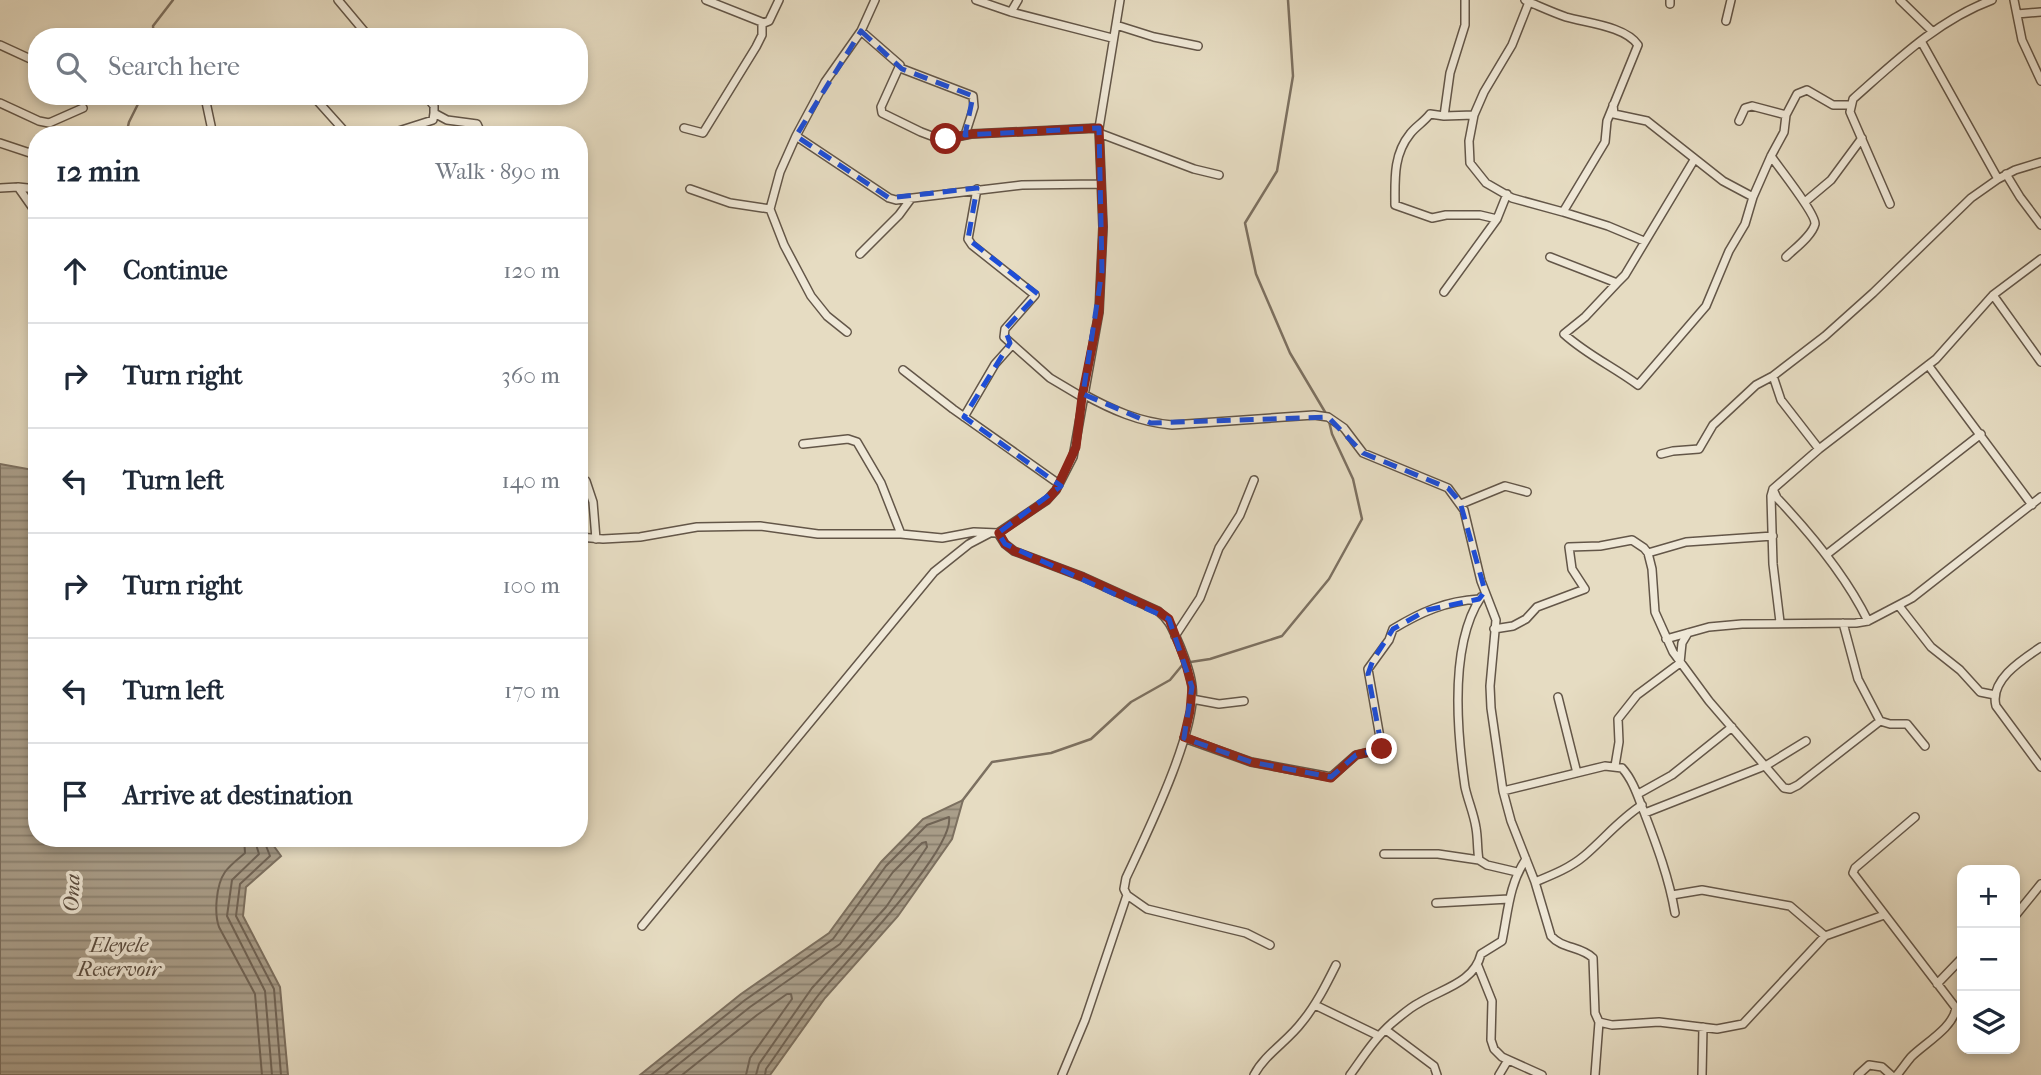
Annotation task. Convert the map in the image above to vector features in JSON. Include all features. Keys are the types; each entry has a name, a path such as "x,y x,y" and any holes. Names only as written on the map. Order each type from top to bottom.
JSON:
{"street":[{"path":"338,0 361,28"},
{"path":"706,0 762,23 769,21 779,0"},
{"path":"847,332 827,316 811,296 784,245 770,209 780,172 796,136 825,82 861,31 875,0"},
{"path":"976,0 1011,12 1112,38"},
{"path":"1011,12 1018,0"},
{"path":"642,926 934,572 969,544 995,533 1047,500 1073,457 1099,312 1103,227 1099,131 1120,0"},
{"path":"1444,116 1450,73 1465,25 1465,0"},
{"path":"1726,21 1731,0"},
{"path":"1900,0 1933,32"},
{"path":"1890,204 1850,112 1850,105 1863,90 1933,32 1963,11 1992,0"},
{"path":"2014,0 2022,40 2041,81"},
{"path":"1563,212 1605,142 1607,121 1638,45 1622,33 1567,17 1528,1 1512,45 1484,92 1474,115 1469,141 1469,163 1486,183 1507,194 1533,205 1608,226 1644,242"},
{"path":"2017,14 2041,12"},
{"path":"684,128 703,133 756,47 762,35 762,23"},
{"path":"1116,25 1154,37 1198,46"},
{"path":"861,31 899,62 900,68 881,107 882,113 937,138 1099,131 1194,169 1219,175"},
{"path":"1921,41 1998,179"},
{"path":"0,45 28,58"},
{"path":"900,68 974,96 974,107 965,135"},
{"path":"1694,160 1625,275 1585,317 1564,334 1593,357 1638,385 1706,306 1729,251 1745,224 1753,197 1784,132 1786,115 1797,94 1802,91 1813,92 1833,105 1850,105"},
{"path":"0,103 49,123 83,108"},
{"path":"207,105 211,126"},
{"path":"321,105 340,126"},
{"path":"414,126 433,120 433,105"},
{"path":"1613,105 1614,114 1647,121 1723,181 1753,197"},
{"path":"1739,121 1745,108 1752,106 1786,115"},
{"path":"434,114 447,120 478,126"},
{"path":"1474,115 1430,114 1410,133 1396,162 1395,205 1432,218 1446,215 1480,215 1497,219"},
{"path":"796,136 889,198 910,200 1022,185 1101,184"},
{"path":"1806,201 1831,180 1862,138"},
{"path":"0,143 28,152"},
{"path":"1771,156 1798,196 1806,201 1815,220 1815,226 1786,257"},
{"path":"1661,454 1673,450 1699,449 1713,425 1756,385 1773,376 1844,319 1958,209 1998,179 2041,162"},
{"path":"2007,174 2041,225"},
{"path":"18,187 28,201"},
{"path":"0,188 28,188"},
{"path":"690,189 730,203 770,209"},
{"path":"977,189 968,239 1035,295 1003,333 1003,337 1050,378 1128,416 1151,423 1172,425 1271,416 1328,417 1344,428 1363,453 1448,488 1461,504 1485,591 1496,620 1490,708 1503,791 1551,936 1556,942 1583,950 1592,958 1595,1013 1599,1022 1595,1075"},
{"path":"1444,292 1497,219 1507,194"},
{"path":"860,254 899,215 910,200"},
{"path":"1550,257 1616,283"},
{"path":"1780,622 1773,536 1773,489 1819,449 1928,365 1951,344 1978,309 2041,259"},
{"path":"1993,295 2041,362"},
{"path":"964,417 995,364 1012,345"},
{"path":"1928,365 2032,505"},
{"path":"903,370 1059,484"},
{"path":"1773,376 1781,400 1819,449"},
{"path":"1826,555 1981,434"},
{"path":"803,444 848,439 857,442 881,483 901,534"},
{"path":"1175,636 1199,598 1219,548 1240,515 1254,480"},
{"path":"1461,504 1504,486 1527,492"},
{"path":"588,487 593,502 596,539"},
{"path":"1773,489 1777,498 1826,555 1859,602 1868,621"},
{"path":"1665,639 1709,627 1780,622 1868,621 1899,606 2041,497"},
{"path":"588,538 640,537 697,527 760,526 818,534 901,534 942,538 995,533 1014,551 1083,577 1158,611 1169,619 1186,664 1192,699 1184,737 1157,811 1126,878 1124,889 1127,895 1147,909 1246,933 1270,945"},
{"path":"1648,553 1686,542 1773,536"},
{"path":"1494,629 1527,619 1537,607 1585,589 1572,569 1569,547 1600,546 1632,540 1648,553 1655,612 1665,639 1709,701 1767,765 1784,788 1793,788 1880,721"},
{"path":"1479,860 1476,828 1466,789 1458,693 1461,657 1468,624 1485,591"},
{"path":"1184,737 1251,762 1331,778 1356,755 1382,749 1368,669 1390,640 1393,629 1427,610 1449,602 1479,599"},
{"path":"1899,606 1931,647 1960,670 1980,692 1995,695"},
{"path":"1843,623 1858,679 1880,721 1907,724 1925,746"},
{"path":"1615,766 1619,742 1618,719 1637,695 1680,663 1682,643 1688,633"},
{"path":"2041,647 2020,660 2005,677 1995,695 1996,706 2041,767"},
{"path":"1559,697 1577,773"},
{"path":"1192,699 1219,704 1244,701"},
{"path":"1638,794 1672,775 1732,727"},
{"path":"1535,882 1583,858 1624,817 1767,765 1806,741"},
{"path":"1503,791 1615,766 1626,773 1638,794 1659,849 1675,913"},
{"path":"1897,1075 1909,1059 1955,1015 1956,1008 1853,873 1855,868 1915,817"},
{"path":"1384,854 1438,854 1479,860 1487,866 1517,872"},
{"path":"1526,859 1517,872 1509,899 1502,941 1481,954 1478,966 1492,1001 1491,1040 1494,1049 1498,1055 1542,1075"},
{"path":"2020,910 2041,884"},
{"path":"1672,895 1702,890 1790,906 1825,936"},
{"path":"1062,1075 1085,1020 1127,895"},
{"path":"1436,903 1509,899"},
{"path":"1599,1022 1612,1025 1659,1022 1724,1029 1746,1023 1825,936 1884,915"},
{"path":"1937,984 1957,963"},
{"path":"1254,1075 1301,1024 1315,1005 1336,965"},
{"path":"1350,1075 1378,1036 1420,1002 1449,989 1478,966"},
{"path":"1315,1005 1378,1036"},
{"path":"1702,1075 1703,1027"},
{"path":"1386,1030 1434,1066 1437,1075"},
{"path":"1499,1075 1508,1060"},
{"path":"1858,1075 1869,1065 1882,1067 1891,1075"}],"highlighted area":[{"path":"861,31 902,69 973,96 965,135 1099,128 1102,271 1083,394 1151,423 1328,417 1363,453 1448,488 1460,502 1485,591 1479,599 1427,610 1393,629 1373,660 1368,674 1382,749 1356,755 1331,777 1251,762 1184,738 1192,687 1169,619 1005,544 998,533 1061,486 964,417 1010,343 1005,329 1038,294 968,239 977,188 889,198 796,136"}],"water":[{"name":"Eleyele Reservoir","path":"0,464 28,469 28,847 274,847 281,856 246,887 243,916 280,987 288,1075 0,1075"},
{"path":"963,800 952,839 898,916 825,998 770,1075 640,1075 741,994 829,933 881,862 923,819"}],"waterway":[{"path":"153,28 173,0"},
{"path":"962,801 992,762 1051,753 1091,739 1131,702 1170,680 1184,663 1210,659 1282,636 1329,579 1362,519 1353,479 1332,434 1328,417 1290,353 1256,274 1245,223 1277,171 1293,76 1288,0"},
{"path":"128,126 138,105"}],"route":[{"path":"946,139 971,134 1099,128 1102,271 1099,312 1082,397 1076,447 1056,490 1047,500 999,533 1005,544 1014,551 1141,603 1169,619 1192,687 1184,737 1251,762 1331,778 1356,755 1382,749"}],"water label":[{"name":"Ona","path":"72,893"}]}
